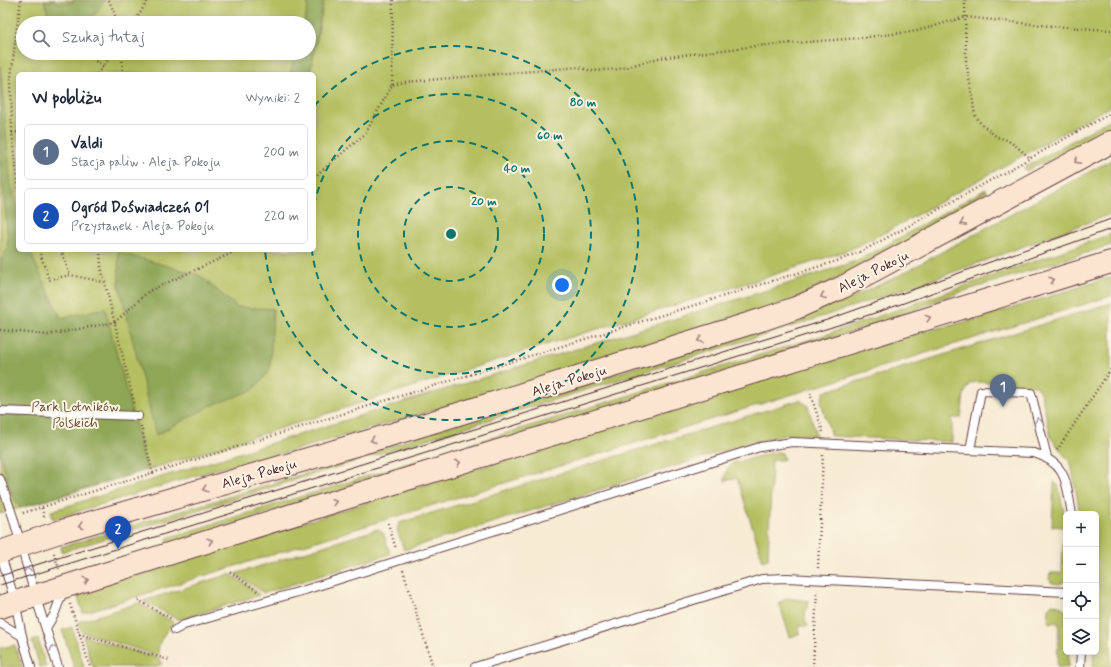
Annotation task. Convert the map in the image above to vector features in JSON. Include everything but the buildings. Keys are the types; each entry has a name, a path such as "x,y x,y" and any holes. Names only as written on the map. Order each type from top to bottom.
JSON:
{"main road":[{"name":"Aleja Pokoju","path":"5,550 62,531 410,429 777,315 843,287 1111,142"},
{"path":"17,601 1111,262"}],"lane":[{"path":"970,450 981,391 1031,393 1047,457"},
{"path":"0,411 138,416"},
{"path":"176,630 184,625 308,589 760,447 792,442 1034,453 1047,457 1062,472 1071,511"},
{"path":"0,479 13,517 5,550 17,601 22,636 31,667"},
{"path":"5,550 17,601 46,628 58,667"},
{"path":"476,667 762,579 786,578 1063,592"},
{"path":"46,628 56,610 65,586"},
{"path":"0,623 22,636"},
{"path":"1080,667 1081,655"}],"path":[{"path":"19,16 21,0"},
{"path":"109,0 115,16"},
{"path":"138,16 148,0"},
{"path":"316,175 365,134 392,85 393,0"},
{"path":"965,0 966,60 975,115 981,124 997,137 1007,140 1030,158"},
{"path":"392,85 405,82 579,67 592,71 619,69 659,58 756,46 859,38 917,31 965,17 1050,26 1111,30"},
{"path":"16,33 11,77 12,133 16,170"},
{"path":"94,60 103,66"},
{"path":"98,72 108,60"},
{"path":"122,60 123,72"},
{"path":"22,514 840,260 864,250 905,228 1111,113"},
{"path":"12,133 16,132"},
{"path":"40,252 49,280 70,275 104,282"},
{"path":"62,252 70,275"},
{"path":"100,252 104,282 153,474"},
{"path":"0,330 48,335 115,322 149,291 232,252"},
{"path":"1047,457 1057,450 1111,369"},
{"path":"810,393 824,436"},
{"path":"818,572 824,451"},
{"path":"42,508 45,520"},
{"path":"388,523 396,552"},
{"path":"54,550 90,667"},
{"path":"401,566 433,667"},
{"path":"230,572 270,599"},
{"path":"813,667 817,588"},
{"path":"138,600 184,625"},
{"path":"79,634 169,660"}],"green space":[{"name":"Park Lotników Polskich","path":"0,0 308,0 306,16 16,16 16,60 294,60 291,72 16,72 16,252 316,252 316,72 310,72 313,60 316,60 316,42 324,0 1111,0 1111,106 888,231 849,250 764,278 164,465 0,514"},
{"path":"44,0 55,0 58,3 73,2 74,0 105,0 94,16 49,16"},
{"path":"308,0 324,0 316,42 316,16 306,16"},
{"path":"294,60 313,60 310,72 291,72"},
{"name":"Park Lotników Polskich","path":"0,66 11,185 16,205 16,252 30,252 61,318 105,308 147,470 20,508 12,494 0,455 0,262 4,256 8,241 3,187 0,176"},
{"path":"1111,119 1111,132 1062,158 1037,165 1026,171 1024,168"},
{"path":"1111,160 1111,214 929,281 812,320 62,552 61,547 340,463 424,434 812,312 860,294 896,277"},
{"path":"986,189 987,192 967,203 943,224 796,299 573,370 288,452 214,470 53,519 51,511 784,285 853,262 876,251"},
{"path":"1111,234 1111,245 949,296 883,322 169,544 167,538 831,333"},
{"path":"118,252 199,275 237,307 273,309 270,370 253,390 212,405 156,435 119,285"},
{"path":"1111,277 1111,296 83,613 77,594 81,591 912,334 974,320"},
{"path":"1111,303 1111,667 1093,667 1094,655 1099,655 1099,511 1079,511 1071,464 1051,438 1042,397 1037,386 982,382 970,383 964,394 961,418 952,418 952,442 831,436 821,402 824,392"},
{"path":"800,400 808,406 816,435 785,435 743,445 404,550 397,530 399,523"},
{"path":"776,452 782,453 784,459 772,460 768,559 763,561 737,478 725,481 725,475 733,463"},
{"path":"1054,482 1058,485 1064,511 1063,527 1052,526"},
{"path":"378,529 384,534 390,554 264,593 235,574"},
{"path":"1063,550 1063,582 1059,584 1052,583 1049,579 1050,573 1062,573"},
{"path":"230,574 256,591 259,595 179,620 143,601"},
{"path":"787,598 809,601 805,617 808,626 799,626 799,634 790,637 779,603"},
{"path":"138,603 174,623 160,642 158,651 159,656 82,632 78,622"},
{"path":"1052,604 1059,605 1063,608 1063,655 1069,655 1068,667 1057,667 1059,623 1048,622 1049,608"},
{"path":"72,627 84,667 74,667 62,630"},
{"path":"83,636 160,659 162,664 154,667 93,667"},
{"path":"38,639 46,667 40,667 32,641"},
{"path":"15,645 22,667 1,667 0,648"}],"tram line":[{"path":"0,576 827,320 1111,219"},
{"path":"0,585 829,328 887,309 1111,229"}],"place":[{"name":"Valdi","path":"1003,407"},
{"name":"Ogród Doświadczeń 01","path":"118,549"}]}
